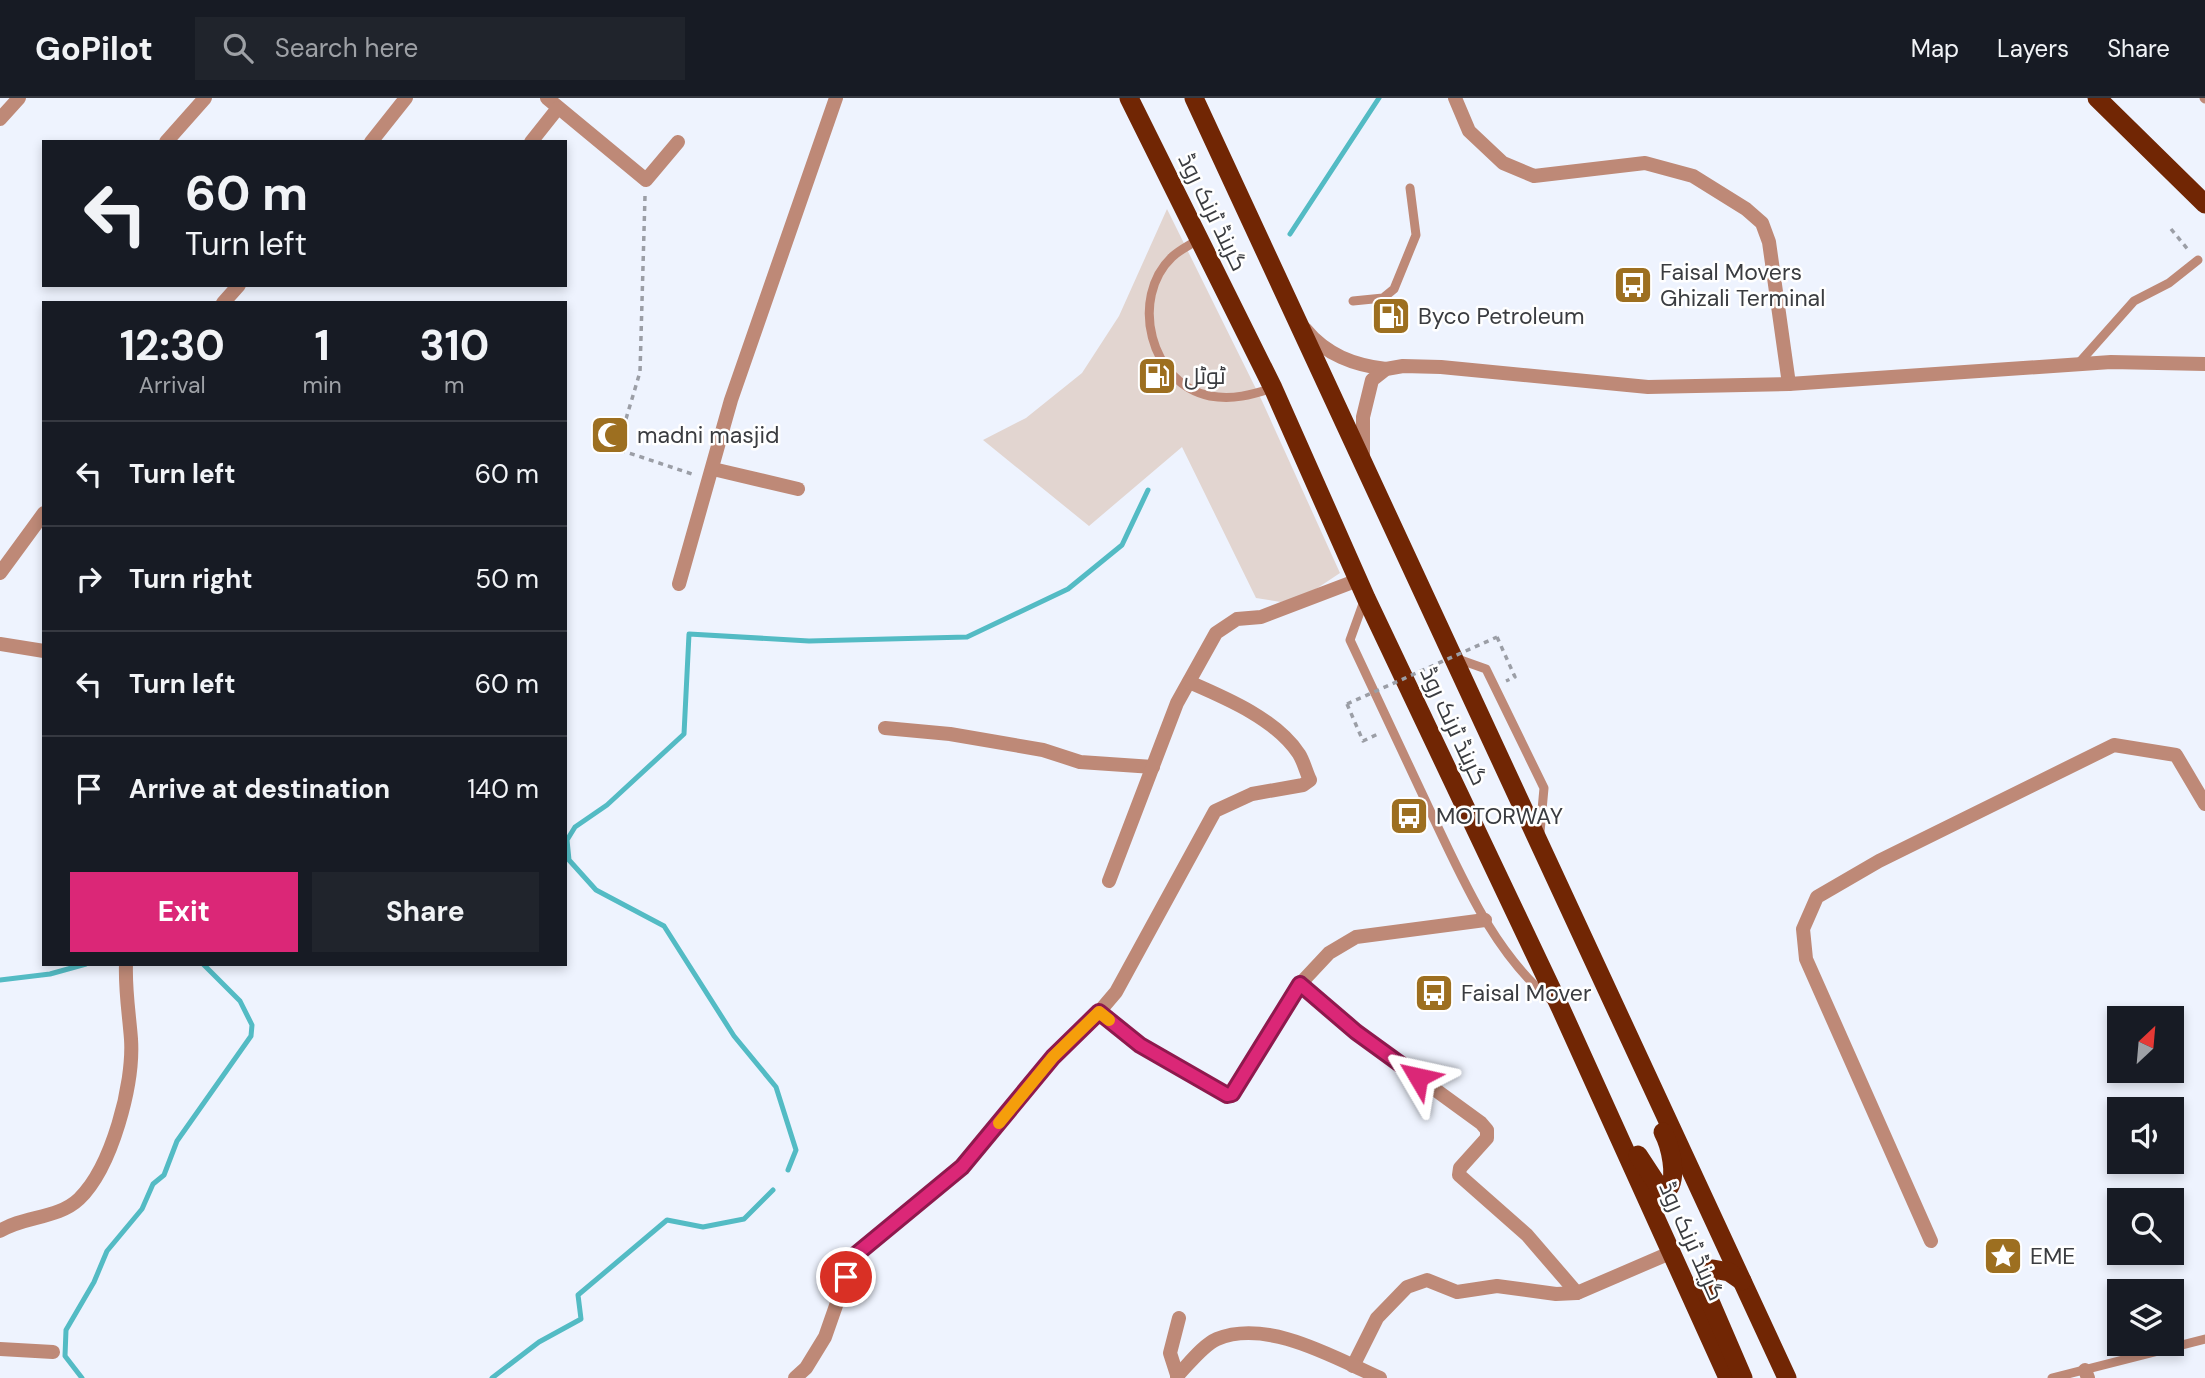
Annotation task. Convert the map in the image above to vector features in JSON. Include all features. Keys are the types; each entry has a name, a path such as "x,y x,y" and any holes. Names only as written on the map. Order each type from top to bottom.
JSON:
{"highway":[{"name":"گرینڈ ٹرنک روڈ","path":"1129,98 1273,388 1362,589 1561,1009 1728,1378"},
{"name":"گرینڈ ٹرنک روڈ","path":"1194,98 1787,1378"},
{"path":"2097,98 2205,204"},
{"path":"1609,995 1605,1017 1666,1137 1673,1184 1668,1189 1661,1190 1635,1151 1619,1136"},
{"path":"1742,1281 1729,1272 1713,1269 1703,1285 1743,1378"}],"street":[{"path":"0,119 19,98"},
{"path":"168,140 205,98"},
{"path":"373,140 407,98"},
{"path":"678,584 712,474 731,400 836,98"},
{"path":"1455,98 1469,131 1503,163 1534,176 1645,163 1693,176 1746,209 1762,223 1769,242 1789,384"},
{"path":"532,140 553,103 646,180 678,142"},
{"path":"1297,320 1313,340 1344,360 1386,369 1441,367 1648,387 1789,384 2078,364 2205,364"},
{"path":"1364,467 1362,425 1366,401 1372,380 1386,369"},
{"path":"712,474 798,489"},
{"path":"0,573 42,516"},
{"path":"1108,881 1177,703 1216,633 1237,619 1261,617 1362,589"},
{"path":"0,644 42,651"},
{"path":"795,1378 806,1368 825,1337 853,1257 962,1167 1053,1057 1116,992 1214,811 1252,794 1303,785 1310,780 1299,754 1277,730 1221,696 1189,682"},
{"path":"884,728 950,734 1043,750 1080,762 1153,767"},
{"path":"1931,1241 1806,959 1803,929 1817,897 1879,861 2113,745 2176,755 2205,804"},
{"path":"1099,1012 1140,1045 1227,1095 1232,1094 1300,984 1329,953 1356,937 1485,920"},
{"path":"0,1231 13,1223 50,1214 78,1200 107,1156 128,1092 131,1040 125,999 126,966"},
{"path":"1300,984 1356,1032 1481,1123 1487,1130 1487,1138 1460,1168 1459,1175 1527,1235 1577,1293"},
{"path":"1353,1366 1377,1318 1407,1287 1427,1280 1457,1292 1497,1286 1556,1294 1577,1293 1670,1253"},
{"path":"1179,1318 1170,1353 1177,1377 1216,1339 1252,1334 1291,1339 1380,1378"},
{"path":"0,1349 53,1352"}],"lane":[{"path":"1353,301 1383,298 1394,289 1416,235 1410,188"},
{"path":"1199,239 1171,258 1153,286 1148,320 1156,352 1177,379 1207,396 1240,399 1273,388"},
{"path":"2078,364 2134,301 2169,283 2198,260"},
{"path":"1362,589 1350,639 1459,871 1485,920 1525,979 1561,1009"},
{"path":"1453,657 1486,670 1544,788 1539,842"},
{"path":"2052,1378 2087,1374 2205,1339"}],"path":[{"path":"646,180 640,372 617,449 712,474"},
{"path":"2171,229 2198,260"},
{"path":"1382,732 1363,741 1347,704 1497,637 1515,677"}],"building":[{"path":"1167,209 1262,401 1340,573 1310,593 1281,602 1256,598 1182,447 1089,526 983,440 1026,418 1082,373 1119,316"}],"waterway":[{"path":"1290,234 1379,98"},
{"path":"788,1170 796,1150 776,1087 734,1036 664,926 596,890 569,860 567,840 575,827 607,805 684,734 689,634 809,641 967,637 1068,589 1122,545 1148,490"},
{"path":"0,980 50,974 79,966"},
{"path":"82,1378 65,1356 66,1330 94,1282 107,1251 142,1209 153,1184 164,1175 177,1141 251,1036 252,1025 240,1001 205,966"},
{"path":"492,1378 539,1342 581,1319 578,1295 667,1220 703,1227 744,1219 773,1190"}],"slow traffic":[{"path":"999,1123 1053,1057 1099,1012 1109,1020"}],"place":[{"name":"Faisal Movers Ghizali Terminal","path":"1633,285"},
{"name":"Byco Petroleum","path":"1391,316"},
{"name":"ٹوٹل","path":"1157,376"},
{"name":"madni masjid","path":"610,435"},
{"name":"MOTORWAY","path":"1409,816"},
{"name":"Faisal Mover","path":"1434,993"},
{"name":"EME","path":"2003,1256"}],"route":[{"path":"846,1277 853,1257 962,1167 1053,1057 1099,1012 1140,1045 1227,1095 1232,1094 1300,984 1356,1032 1418,1077"}]}
